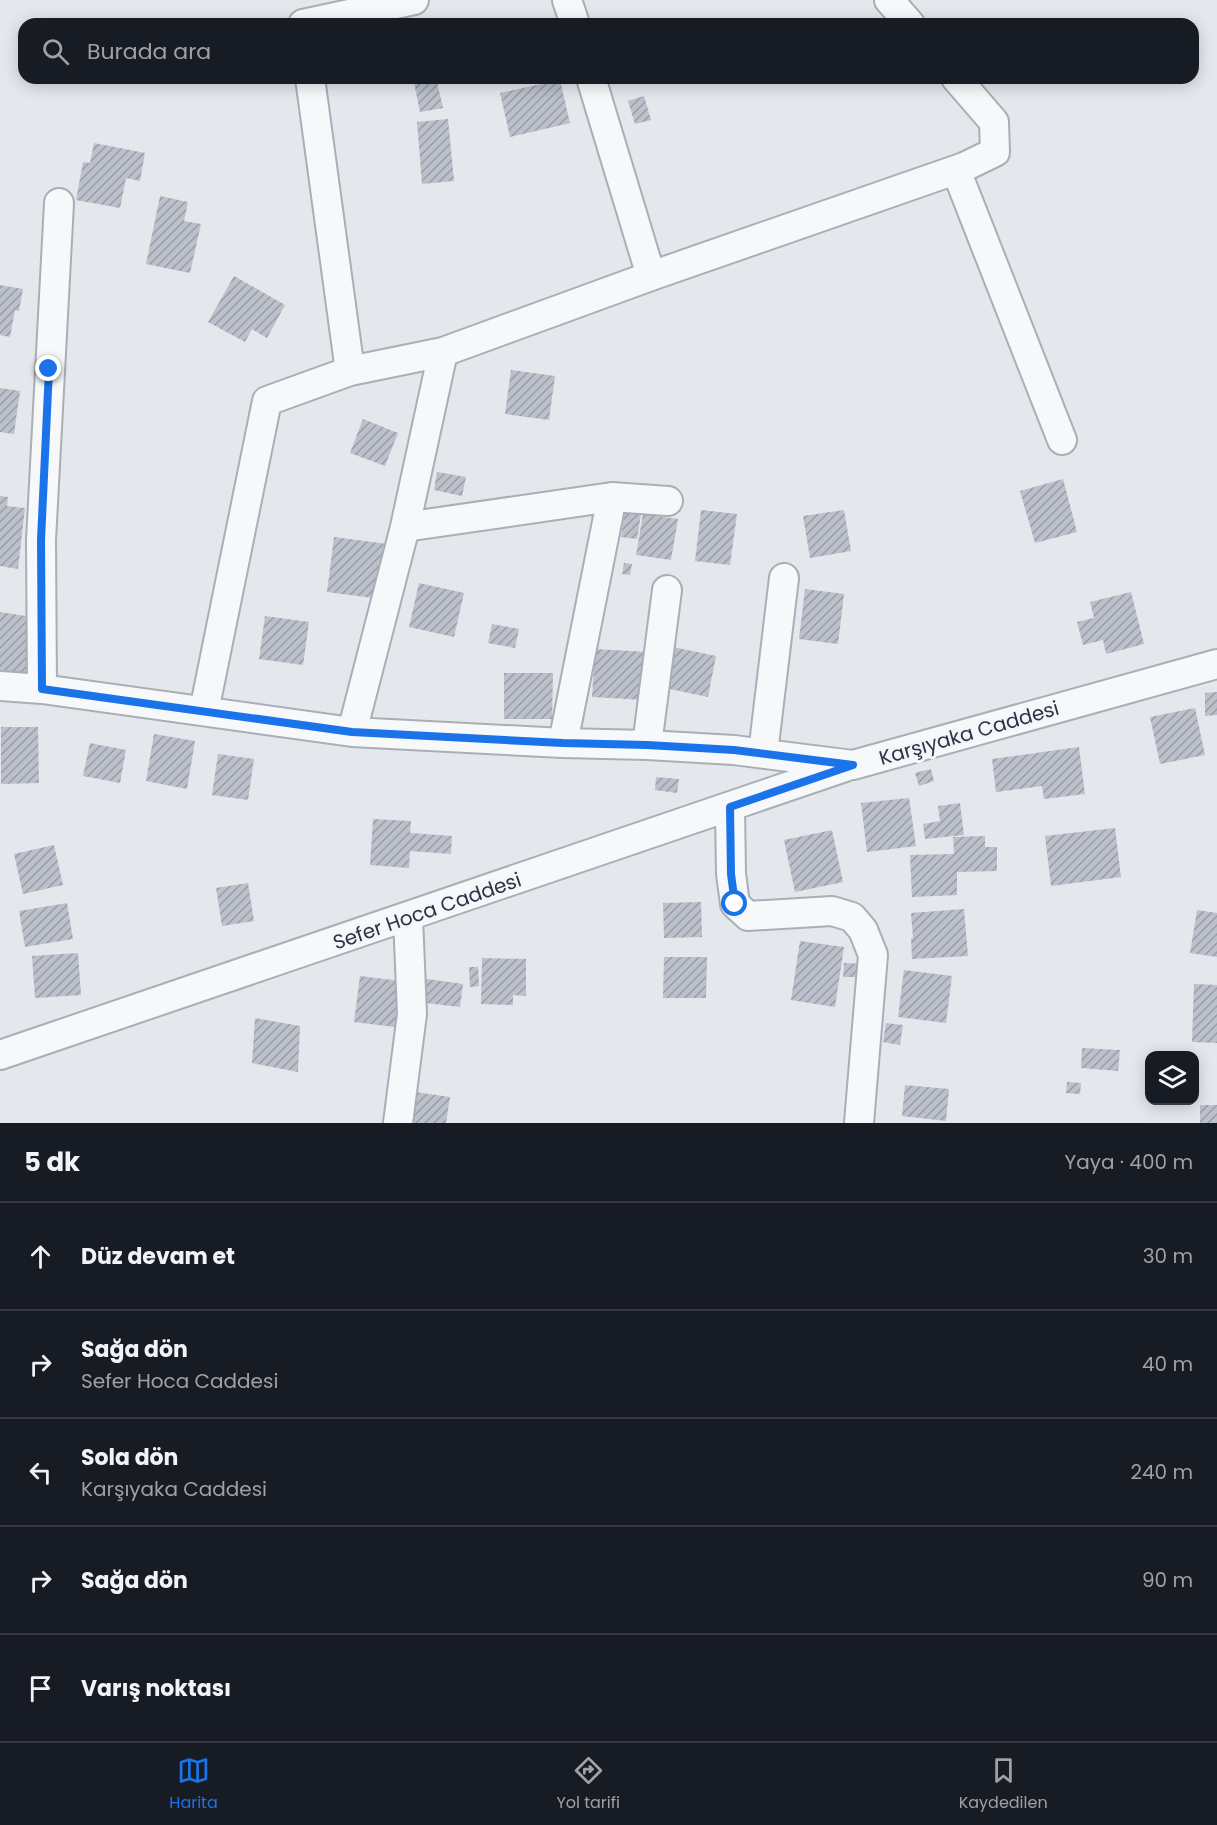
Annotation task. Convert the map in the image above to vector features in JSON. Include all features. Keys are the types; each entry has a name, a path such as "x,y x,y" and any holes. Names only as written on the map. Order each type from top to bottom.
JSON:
{"street":[{"path":"331,18 414,0"},
{"path":"567,0 573,18"},
{"path":"889,0 904,18"},
{"path":"311,84 350,371"},
{"path":"593,84 651,276"},
{"path":"204,711 267,401 350,371 443,352 651,276 956,170 995,152 994,122 961,84"},
{"path":"956,170 1062,440"},
{"path":"42,689 41,540 59,203"},
{"path":"352,732 405,527 443,352"},
{"path":"405,527 612,497 668,501"},
{"path":"563,743 612,497"},
{"path":"763,753 784,578"},
{"path":"647,745 668,590"},
{"name":"Karşıyaka Caddesi","path":"0,686 42,689 352,732 647,745 763,753 853,765 1217,664"},
{"name":"Sefer Hoca Caddesi","path":"0,1055 853,765"},
{"path":"730,807 731,874 735,904 748,916 832,911 852,917 863,930 873,955 859,1123"},
{"path":"398,1123 412,1014 408,917"}],"building":[{"path":"414,84 437,84 443,108 420,112"},
{"path":"542,84 561,84 570,123 510,137 500,93"},
{"path":"644,96 651,120 635,124 628,101"},
{"path":"448,119 454,181 422,184 417,122"},
{"path":"94,143 145,153 140,181 126,178 120,208 76,200 83,162 90,163"},
{"path":"160,196 188,202 184,221 201,224 190,273 146,264"},
{"path":"234,276 285,305 267,338 252,329 245,342 208,322"},
{"path":"0,285 23,289 19,311 15,310 10,337 0,335"},
{"path":"511,370 555,376 549,420 505,414"},
{"path":"0,388 20,391 14,434 0,432"},
{"path":"363,419 398,433 385,466 350,453"},
{"path":"437,472 466,477 462,496 434,490"},
{"path":"1063,479 1077,532 1035,543 1020,491"},
{"path":"0,496 8,497 7,506 25,508 18,569 0,566"},
{"path":"701,510 737,514 730,565 695,561"},
{"path":"844,510 851,551 810,558 803,516"},
{"path":"625,512 641,514 637,539 621,537"},
{"path":"643,514 678,519 671,560 636,555"},
{"path":"334,537 395,545 391,572 377,571 373,598 327,592"},
{"path":"624,563 632,564 630,575 622,574"},
{"path":"419,583 464,593 454,637 409,627"},
{"path":"805,589 844,594 838,644 799,639"},
{"path":"1131,592 1144,644 1106,654 1103,640 1083,645 1077,622 1094,618 1090,602"},
{"path":"0,612 38,618 29,674 0,670"},
{"path":"265,616 309,622 303,665 259,659"},
{"path":"492,624 519,629 515,648 488,643"},
{"path":"673,647 716,656 708,697 665,688"},
{"path":"595,649 647,652 644,700 592,697"},
{"path":"504,673 553,673 552,719 504,719"},
{"path":"1217,692 1217,715 1205,716 1205,693"},
{"path":"1195,708 1205,755 1160,764 1150,717"},
{"path":"1,727 38,727 39,783 1,784"},
{"path":"154,734 195,741 187,789 146,781"},
{"path":"90,743 126,750 120,783 83,776"},
{"path":"1079,747 1085,794 1044,799 1042,786 996,792 992,759"},
{"path":"218,754 254,759 248,800 212,795"},
{"path":"931,769 934,781 919,786 915,773"},
{"path":"656,777 679,779 677,793 655,790"},
{"path":"909,798 916,846 867,852 861,803"},
{"path":"960,803 964,835 925,839 923,824 940,821 938,806"},
{"path":"373,819 411,821 410,833 452,836 451,854 410,851 409,868 370,865"},
{"path":"1115,828 1121,877 1051,886 1045,836"},
{"path":"832,830 843,882 795,892 784,840"},
{"path":"985,836 985,847 997,847 997,871 957,872 957,895 912,897 910,855 954,854 953,837"},
{"path":"54,845 63,885 23,894 14,854"},
{"path":"248,883 254,921 222,926 216,888"},
{"path":"701,902 702,937 664,938 663,903"},
{"path":"67,903 73,939 25,947 19,911"},
{"path":"964,909 968,956 912,959 911,913"},
{"path":"1197,910 1217,913 1217,957 1190,953"},
{"path":"800,941 844,947 835,1007 791,1000"},
{"path":"78,953 81,995 35,998 32,956"},
{"path":"664,957 707,957 706,998 663,998"},
{"path":"482,958 526,959 526,996 513,995 513,1005 481,1004"},
{"path":"844,963 864,964 863,977 843,977"},
{"path":"469,967 478,967 479,986 470,987"},
{"path":"904,970 952,976 946,1023 898,1017"},
{"path":"360,976 401,981 395,1027 354,1022"},
{"path":"420,978 463,984 460,1007 417,1002"},
{"path":"1194,984 1217,985 1217,1043 1192,1042"},
{"path":"255,1018 300,1026 298,1072 252,1063"},
{"path":"886,1023 903,1025 900,1045 883,1042"},
{"path":"1082,1048 1120,1050 1118,1071 1081,1068"},
{"path":"1067,1082 1081,1083 1080,1094 1066,1093"},
{"path":"905,1085 949,1089 946,1121 902,1116"},
{"path":"415,1092 450,1097 446,1123 410,1123"},
{"path":"1200,1105 1217,1105 1217,1123 1200,1123"}],"route":[{"path":"49,369 41,540 42,689 352,732 734,750 853,765 730,807 731,874 735,904"}]}
